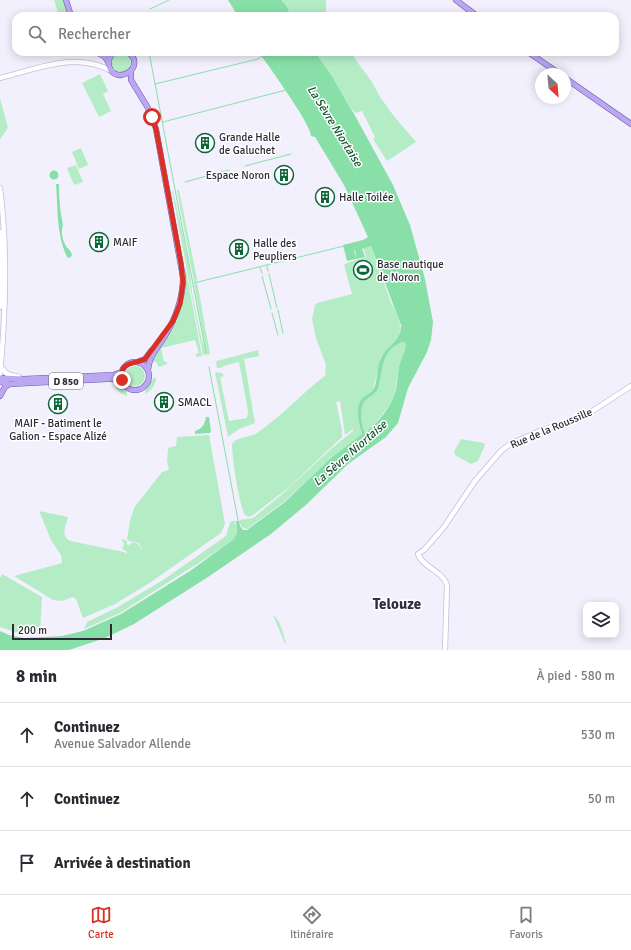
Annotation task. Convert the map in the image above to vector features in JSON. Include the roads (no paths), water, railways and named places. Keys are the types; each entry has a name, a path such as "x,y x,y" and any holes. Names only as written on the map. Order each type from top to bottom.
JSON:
{"main road":[{"path":"66,0 70,12"},
{"path":"456,0 472,12"},
{"path":"102,56 105,58 112,71 131,80 148,108 156,129 183,277 181,296 176,316 169,328 152,354 149,361 148,381 145,386 140,389 130,389 122,381 122,372 127,365 143,360 169,328"},
{"path":"109,64 111,56"},
{"path":"131,80 131,71 134,65 132,56"},
{"path":"534,56 551,68"},
{"path":"122,75 131,71"},
{"path":"571,82 631,124"},
{"path":"137,362 143,364 148,370"},
{"name":"D 850","path":"0,378 24,379 112,375 122,372"},
{"name":"D 850","path":"0,382 10,384 100,379 117,379 122,381"},
{"path":"0,396 5,387 10,384"}],"street":[{"path":"0,78 64,62 84,62 103,66 112,71"},
{"path":"103,66 109,64"},
{"path":"0,188 6,265 5,309 0,374"},
{"path":"0,232 2,272 0,307"},
{"path":"1,367 7,375 24,379"},
{"name":"Rue de la Roussille","path":"445,650 447,585 443,577 423,562 418,554 427,547 447,523 475,481 500,451 510,444 542,430 571,421 591,412 631,386"}],"water":[{"path":"228,0 281,0 286,5 289,12 236,12"},
{"name":"La Sèvre Niortaise","path":"262,56 318,56 332,76 353,112 393,185 410,225 425,279 433,322 431,340 427,352 408,388 398,423 386,437 348,464 307,504 271,534 208,577 134,624 105,638 69,650 0,650 0,631 9,635 24,638 62,636 83,631 121,614 190,571 234,539 237,532 236,521 239,521 243,530 247,530 285,502 330,459 362,434 358,415 360,401 374,389 380,359 400,334 401,325 371,246 362,249 365,257 356,259 347,261 343,245 363,240 368,237 344,185 315,137 311,136 305,122","holes":["402,342 405,342 393,398 380,419 368,431 365,432 362,422 364,402 378,389 385,358 388,353 396,345"]},
{"path":"54,170 59,175 54,180 49,175"},
{"path":"56,184 59,184 63,237 66,246 72,255 70,258 67,257 63,248 59,230"},
{"path":"206,417 209,417 210,433 195,434 195,431 203,426"}],"waterway":[{"path":"150,9 169,0"},
{"path":"150,56 206,353"},
{"path":"155,84 258,59 262,56"},
{"path":"163,122 286,90"},
{"path":"245,166 291,154"},
{"path":"185,182 229,170"},
{"path":"194,283 344,246"},
{"path":"267,266 268,271"},
{"path":"260,268 262,273"},
{"path":"269,274 277,308"},
{"path":"262,276 271,309"},
{"path":"278,310 283,333"},
{"path":"272,313 278,335"},
{"path":"209,367 238,520"}],"place":[{"name":"Grande Halle de Galuchet","path":"205,143"},
{"name":"Espace Noron","path":"284,175"},
{"name":"Halle Toilée","path":"325,197"},
{"name":"MAIF","path":"99,242"},
{"name":"Halle des Peupliers","path":"239,249"},
{"name":"Base nautique de Noron","path":"363,270"},
{"name":"SMACL","path":"164,402"},
{"name":"MAIF - Batiment le Galion - Espace Alizé","path":"58,404"}],"district":[{"name":"Telouze","path":"397,604"}]}
